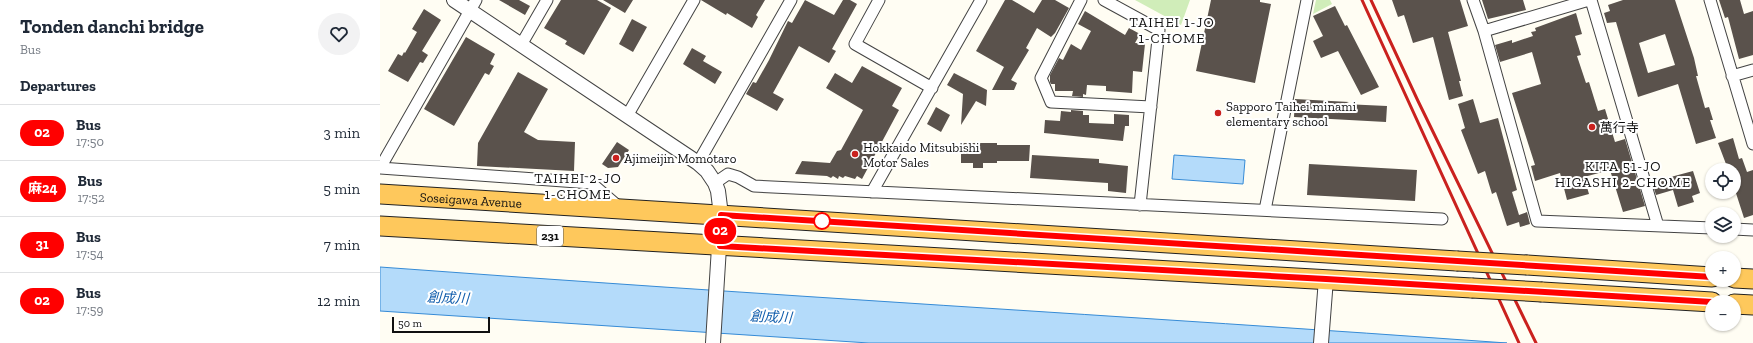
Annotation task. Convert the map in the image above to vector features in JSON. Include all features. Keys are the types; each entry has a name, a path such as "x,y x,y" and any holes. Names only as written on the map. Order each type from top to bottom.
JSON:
{"highway":[{"name":"Soseigawa Avenue","path":"380,194 1705,277"},
{"name":"231","path":"380,226 1705,302"},
{"path":"1741,278 1753,279"},
{"path":"1741,304 1753,305"}],"street":[{"path":"454,0 473,5 521,45 698,163 707,171 718,191 721,215 713,343"},
{"path":"521,45 547,0"},
{"path":"628,116 694,0"},
{"path":"698,163 791,0"},
{"path":"880,0 855,44 932,88"},
{"path":"872,192 981,0"},
{"path":"1081,0 1041,78 1051,102 1151,107"},
{"path":"1104,0 1159,30 1140,205"},
{"path":"1265,210 1307,0"},
{"path":"1473,0 1484,32 1537,221 1705,228"},
{"path":"1484,32 1590,0 1658,226"},
{"path":"1710,0 1753,144"},
{"path":"473,5 380,168 591,183 621,208"},
{"path":"1732,76 1753,70"},
{"path":"715,184 728,174 738,177 754,186 1442,218"},
{"path":"1741,229 1753,230"},
{"path":"1321,343 1326,279"}],"green space":[{"path":"1135,0 1190,0 1181,25"},
{"path":"1316,0 1330,0 1332,4 1313,14"}],"water":[{"path":"1174,155 1245,160 1243,184 1172,179"},
{"name":"創成川","path":"380,267 1507,343 869,343 380,311"}],"building":[{"path":"499,0 519,0 530,6 525,15"},
{"path":"561,0 597,0 611,8 584,55 565,44 567,41 544,28"},
{"path":"603,0 633,0 625,13"},
{"path":"701,0 765,0 756,15 758,17 752,28"},
{"path":"805,0 834,15 843,0 850,0 857,4 832,49 836,51 829,63 799,46 773,93 784,99 777,111 746,94 753,82 756,83 788,21 792,23"},
{"path":"1005,0 1012,0 1034,13 1042,0 1055,0 1069,8 1055,33 1051,37 1037,28 1026,48 1029,50 1011,80 1017,83 1014,90 992,90 1004,67 976,51"},
{"path":"1211,0 1260,0 1260,2 1271,4 1255,83 1196,71"},
{"path":"1392,0 1460,0 1468,26 1448,32 1461,81 1459,81 1463,96 1449,100 1433,37 1413,43 1404,15 1398,17"},
{"path":"1482,0 1523,0 1526,10 1488,19"},
{"path":"1623,0 1675,0 1694,58 1698,76 1696,76 1705,108 1709,107 1713,120 1710,120 1716,138 1696,144 1678,84 1638,97 1616,22 1607,23 1604,13 1610,11 1608,5","holes":["1665,34 1675,65 1648,73 1639,43"]},
{"path":"1719,0 1740,0 1744,14 1753,11 1753,55 1739,59 1728,17 1725,18"},
{"path":"1335,6 1345,26 1347,25 1379,87 1361,95 1338,51 1321,58 1313,41 1323,36 1313,16"},
{"path":"424,9 441,20 422,51 428,55 423,63 420,62 408,82 388,71 398,54 402,56 404,52 405,53 417,32 412,29"},
{"path":"1085,11 1125,35 1129,28 1140,34 1135,43 1145,44 1142,72 1133,71 1132,93 1106,91 1106,86 1087,85 1086,95 1083,94 1083,97 1072,96 1073,91 1055,91 1055,84 1051,84 1050,82 1050,75 1059,58 1063,60 1071,44 1081,50 1091,31 1078,24"},
{"path":"1576,13 1582,34 1575,36 1581,55 1577,56 1586,83 1589,82 1598,111 1605,109 1615,142 1625,139 1645,206 1623,212 1610,170 1584,177 1589,194 1567,200 1560,173 1535,181 1531,166 1535,165 1512,93 1541,84 1532,52 1500,62 1495,45 1512,40 1512,43 1533,36 1531,32 1536,31 1535,28"},
{"path":"632,19 647,27 633,52 619,44"},
{"path":"466,37 495,54 490,64 494,66 489,75 485,73 454,126 424,109"},
{"path":"692,48 706,56 703,61 722,72 715,84 683,64"},
{"path":"862,66 902,88 892,106 899,110 862,179 857,176 855,179 845,176 843,178 839,176 838,179 833,176 831,178 827,176 795,174 802,161 830,163 837,151 841,150 863,110 826,88 835,73 852,83"},
{"path":"518,72 548,89 524,132 538,140 575,142 574,171 477,166 478,143"},
{"path":"954,73 987,90 986,106 976,101 961,125 963,94 947,85"},
{"path":"1295,99 1349,102 1344,104 1387,106 1386,122 1294,117"},
{"path":"1473,99 1480,123 1498,118 1517,190 1512,192 1519,215 1527,212 1530,224 1520,227 1519,222 1507,226 1496,192 1492,194 1485,171 1478,174 1461,130 1465,128 1458,104"},
{"path":"936,107 950,115 941,132 927,124"},
{"path":"1071,110 1083,111 1083,115 1089,115 1089,123 1114,124 1114,114 1129,115 1129,126 1125,126 1123,141 1044,133 1045,120 1060,121 1061,111 1071,112"},
{"path":"1733,138 1739,159 1742,158 1747,172 1753,170 1753,215 1744,218 1738,199 1741,199 1741,163 1726,163 1718,143"},
{"path":"617,142 629,150 618,167 608,168 602,164"},
{"path":"961,143 1030,145 1029,161 997,161 997,163 983,163 983,168 973,168 973,163 961,163"},
{"path":"1032,155 1099,159 1099,163 1128,166 1126,193 1108,191 1108,183 1030,178"},
{"path":"1309,164 1417,170 1415,201 1307,195"},
{"path":"1693,171 1700,193 1692,196 1694,202 1678,207 1673,190 1656,195 1652,182"}],"railway":[{"path":"1362,0 1519,343"},
{"path":"1371,0 1418,101 1536,343"}],"bus line":[{"name":"02","path":"1705,277 721,215 720,246 1705,302"}],"place":[{"name":"Sapporo Taihei minami elementary school","path":"1218,113"},
{"name":"萬行寺","path":"1592,127"},
{"name":"Hokkaido Mitsubishi Motor Sales","path":"855,154"},
{"name":"Ajimeijin Momotaro","path":"616,158"}],"district":[{"name":"TAIHEI 1-JO 1-CHOME","path":"1172,30"},
{"name":"KITA 51-JO HIGASHI 2-CHOME","path":"1623,174"},
{"name":"TAIHEI 2-JO 1-CHOME","path":"578,186"}]}
